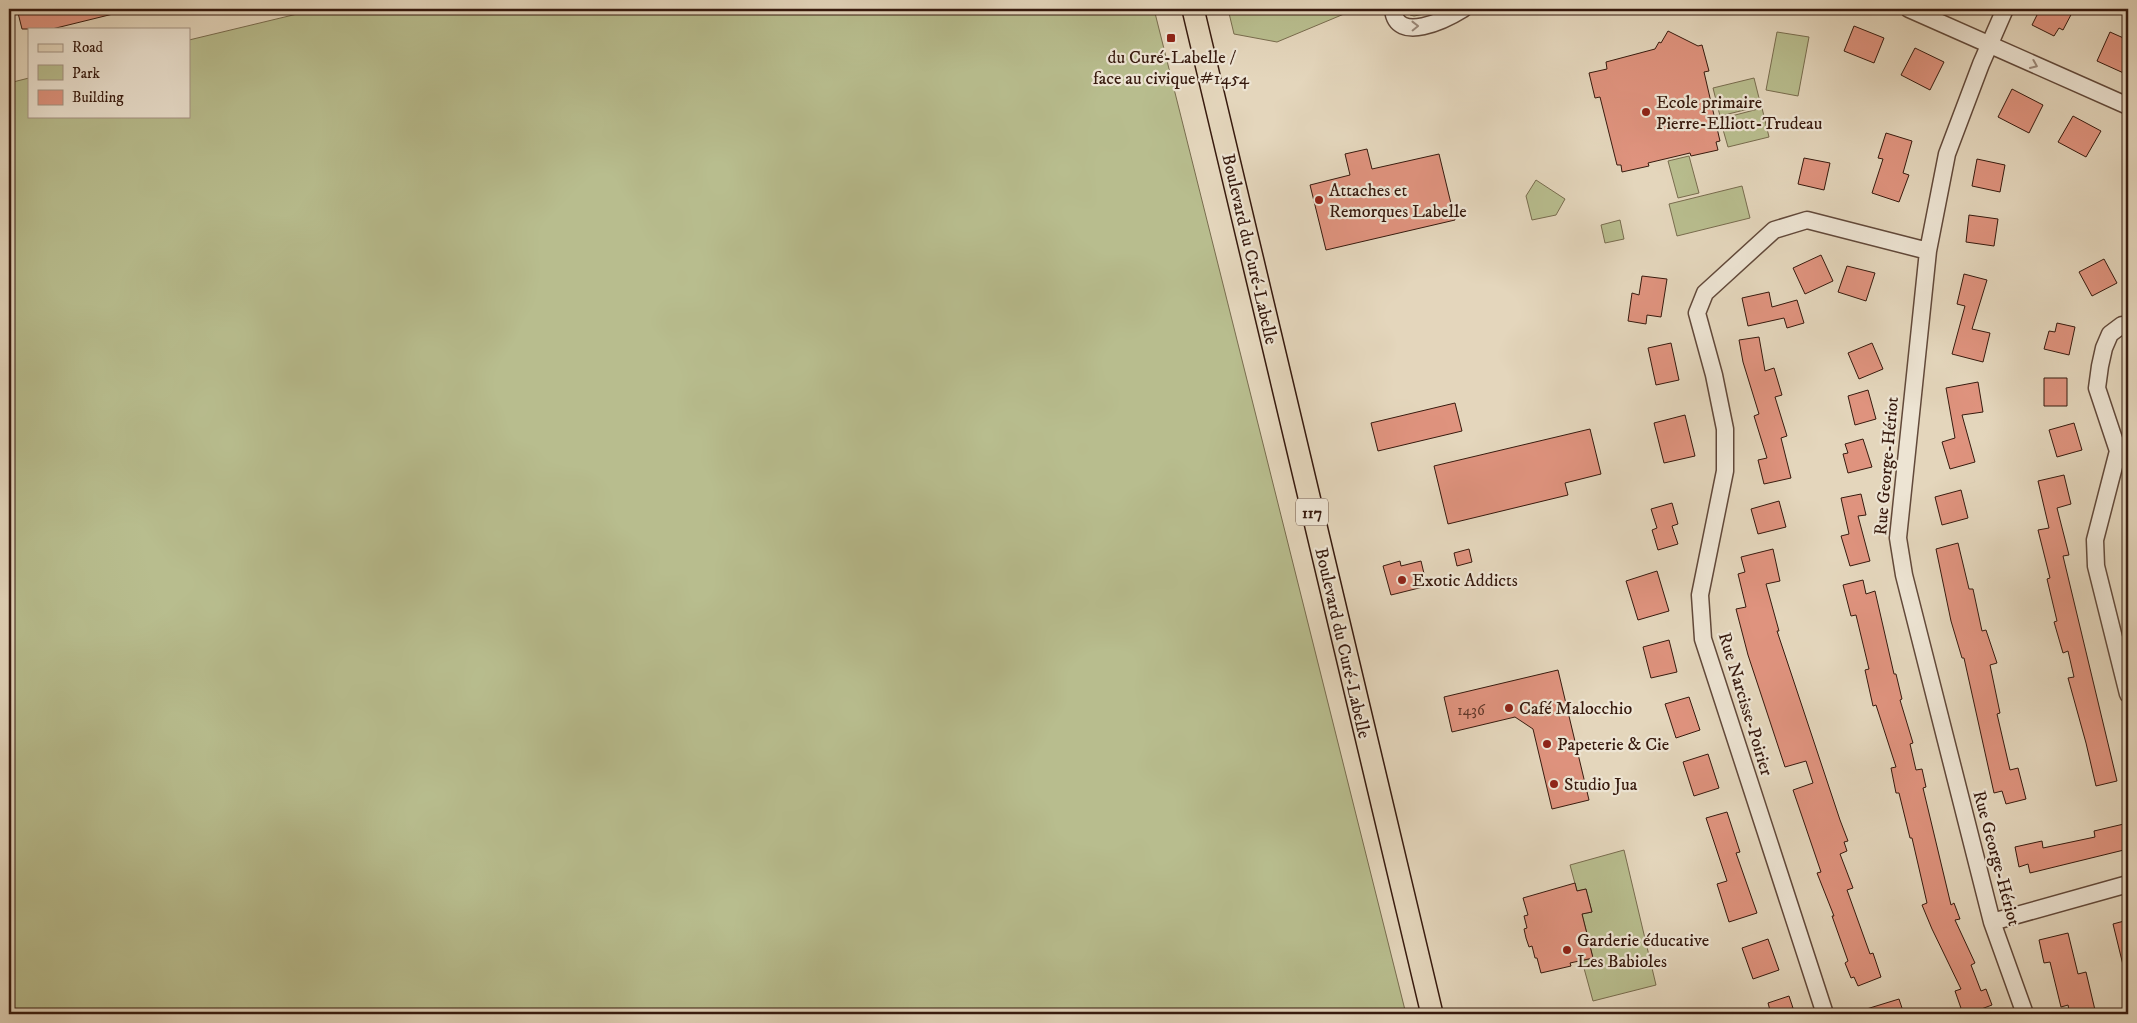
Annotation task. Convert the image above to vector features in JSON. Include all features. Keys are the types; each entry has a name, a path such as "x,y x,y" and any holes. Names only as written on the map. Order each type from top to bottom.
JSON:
{"main road":[{"name":"Boulevard du Curé-Labelle","path":"1192,9 1432,1014"}],"street":[{"path":"1393,9 1399,22 1413,28 1446,19 1463,9"},
{"path":"1908,9 2128,106"},
{"name":"Rue George-Hériot","path":"2005,9 1947,154 1928,251 1898,538 1906,585 1992,922 2025,1014"},
{"name":"Rue Narcisse-Poirier","path":"1825,1014 1704,640 1700,595 1725,471 1725,428 1698,313 1704,294 1774,230 1807,220 1928,251"},
{"path":"2128,324 2122,325 2110,334 2104,348 2097,388 2123,447 2095,540 2096,566 2128,694"},
{"path":"1992,922 2128,884"}],"green space":[{"path":"318,9 1154,9 1406,1014 9,1014 9,83 28,78 28,118 190,118 190,40"},
{"path":"1228,9 1356,9 1277,42 1234,34"},
{"path":"1406,9 1440,9 1440,11 1414,16 1410,15"},
{"path":"1777,32 1809,37 1798,96 1766,90"},
{"path":"1754,78 1761,106 1720,116 1713,88"},
{"path":"1762,108 1769,137 1728,147 1720,119"},
{"path":"1689,156 1699,193 1678,198 1668,161"},
{"path":"1536,180 1565,199 1556,215 1532,220 1526,196"},
{"path":"1742,186 1750,218 1677,236 1669,204"},
{"path":"1620,220 1624,239 1605,243 1601,225"},
{"path":"1624,850 1656,985 1593,1001 1582,961 1593,958 1582,914 1592,912 1586,889 1577,891 1570,865"}],"building":[{"path":"17,9 112,9 113,14 56,28 22,29"},
{"path":"2040,9 2074,9 2063,30 2059,28 2054,36 2032,25"},
{"path":"1854,26 1884,38 1874,63 1844,51"},
{"path":"1668,31 1698,46 1702,45 1709,71 1704,72 1720,141 1716,142 1718,150 1691,156 1690,153 1648,163 1649,166 1622,172 1621,165 1617,165 1600,97 1595,98 1589,73 1607,69 1606,62 1655,49"},
{"path":"2110,32 2128,40 2128,75 2097,61"},
{"path":"1915,48 1944,62 1930,90 1901,75"},
{"path":"2012,89 2043,105 2029,133 1998,117"},
{"path":"2073,116 2101,131 2086,157 2058,142"},
{"path":"1886,133 1912,141 1903,173 1909,175 1899,202 1872,193 1883,159 1878,158"},
{"path":"1367,149 1372,169 1439,154 1455,220 1326,250 1310,185 1350,175 1345,154"},
{"path":"1804,158 1830,163 1824,190 1798,184"},
{"path":"1977,159 2005,165 2000,192 1972,186"},
{"path":"1969,215 1998,219 1994,246 1966,242"},
{"path":"1821,255 1833,281 1805,294 1793,268"},
{"path":"2104,259 2117,283 2092,296 2079,272"},
{"path":"1847,266 1875,273 1866,301 1838,292"},
{"path":"1964,274 1987,280 1972,329 1990,333 1983,362 1952,354 1965,306 1957,304"},
{"path":"1642,276 1667,279 1661,317 1647,315 1646,324 1628,321 1632,293 1639,295"},
{"path":"1769,292 1772,307 1797,300 1804,323 1787,328 1784,318 1748,326 1742,298"},
{"path":"2057,323 2075,327 2069,355 2044,349 2049,331 2055,332"},
{"path":"1759,337 1765,371 1774,368 1782,395 1775,397 1787,436 1781,438 1791,478 1764,484 1758,460 1767,458 1754,416 1759,414 1743,362 1739,340"},
{"path":"1671,343 1679,380 1656,385 1648,348"},
{"path":"1872,343 1883,369 1859,379 1848,353"},
{"path":"2044,378 2067,378 2067,406 2044,406"},
{"path":"1978,382 1983,412 1962,415 1975,462 1950,469 1942,442 1955,438 1946,388"},
{"path":"1868,390 1876,419 1855,425 1848,396"},
{"path":"1455,403 1462,431 1378,451 1371,423"},
{"path":"1685,415 1695,456 1664,463 1654,423"},
{"path":"2074,423 2082,450 2057,457 2049,430"},
{"path":"1590,429 1601,474 1565,483 1568,495 1448,524 1434,466"},
{"path":"1863,439 1872,467 1848,473 1843,454 1848,453 1845,444"},
{"path":"2064,475 2071,504 2057,508 2069,555 2063,556 2117,781 2096,786 2068,678 2074,677 2068,651 2063,653 2054,622 2057,621 2047,579 2050,578 2038,530 2049,528 2038,481"},
{"path":"1961,490 1968,518 1942,525 1935,497"},
{"path":"1861,494 1866,515 1858,516 1870,561 1850,566 1841,536 1849,534 1841,498"},
{"path":"1779,501 1786,527 1758,534 1751,509"},
{"path":"1672,503 1678,524 1672,526 1678,544 1658,550 1652,530 1657,528 1651,509"},
{"path":"1958,543 1969,589 1973,589 1982,631 1986,630 1997,663 1990,665 2000,713 1997,714 2010,770 2018,768 2026,799 2006,804 2002,791 1994,793 1964,658 1962,658 1951,621 1936,549"},
{"path":"1469,549 1472,562 1457,566 1454,553"},
{"path":"1773,549 1780,581 1766,584 1779,631 1777,631 1848,841 1844,842 1847,851 1840,854 1853,888 1847,890 1870,954 1873,953 1881,977 1858,986 1854,977 1851,978 1845,963 1848,961 1832,916 1834,916 1817,873 1821,872 1793,790 1813,783 1806,761 1785,767 1748,655 1736,609 1746,607 1738,574 1745,572 1741,557"},
{"path":"1400,561 1401,566 1421,561 1427,586 1391,595 1383,566"},
{"path":"1657,571 1669,611 1638,620 1626,581"},
{"path":"1863,580 1866,594 1875,591 1894,674 1896,674 1902,699 1900,700 1913,743 1910,744 1916,770 1922,769 1926,787 1923,788 1951,905 1954,903 1960,919 1955,920 1975,963 1971,965 1981,991 1986,989 1992,1005 1968,1014 1963,1014 1955,991 1961,989 1922,905 1927,903 1912,838 1910,838 1899,793 1896,793 1891,768 1896,767 1876,705 1873,706 1865,670 1869,669 1856,615 1851,616 1843,585"},
{"path":"1669,640 1677,672 1651,678 1643,647"},
{"path":"1558,670 1589,800 1552,809 1533,729 1515,717 1452,732 1444,697"},
{"path":"1689,697 1700,730 1676,738 1665,704"},
{"path":"1708,754 1719,788 1694,796 1683,762"},
{"path":"1727,812 1740,852 1736,853 1757,913 1729,922 1717,884 1727,881 1706,818"},
{"path":"2128,823 2128,849 2030,873 2028,864 2019,867 2015,847 2042,841 2043,848 2095,837 2094,831"},
{"path":"1575,883 1577,891 1586,889 1592,912 1582,914 1593,958 1570,963 1571,966 1541,973 1532,946 1529,947 1526,938 1524,929 1527,928 1524,916 1528,915 1523,898"},
{"path":"2128,920 2128,965 2123,965 2113,924"},
{"path":"2068,933 2078,974 2086,972 2095,1010 2079,1014 2070,1014 2068,1005 2061,1007 2050,962 2044,963 2039,940"},
{"path":"1768,939 1779,970 1753,979 1742,948"},
{"path":"1789,996 1793,1008 1771,1014 1768,1003"},
{"path":"1899,999 1904,1014 1860,1014 1860,1011"}],"place":[{"name":"du Curé-Labelle / face au civique #1454","path":"1171,38"},
{"name":"Ecole primaire Pierre-Elliott-Trudeau","path":"1646,112"},
{"name":"Attaches et Remorques Labelle","path":"1319,200"},
{"name":"Exotic Addicts","path":"1402,580"},
{"name":"Café Malocchio","path":"1509,708"},
{"name":"Papeterie & Cie","path":"1547,744"},
{"name":"Studio Jua","path":"1554,784"},
{"name":"Garderie éducative Les Babioles","path":"1567,950"}]}
